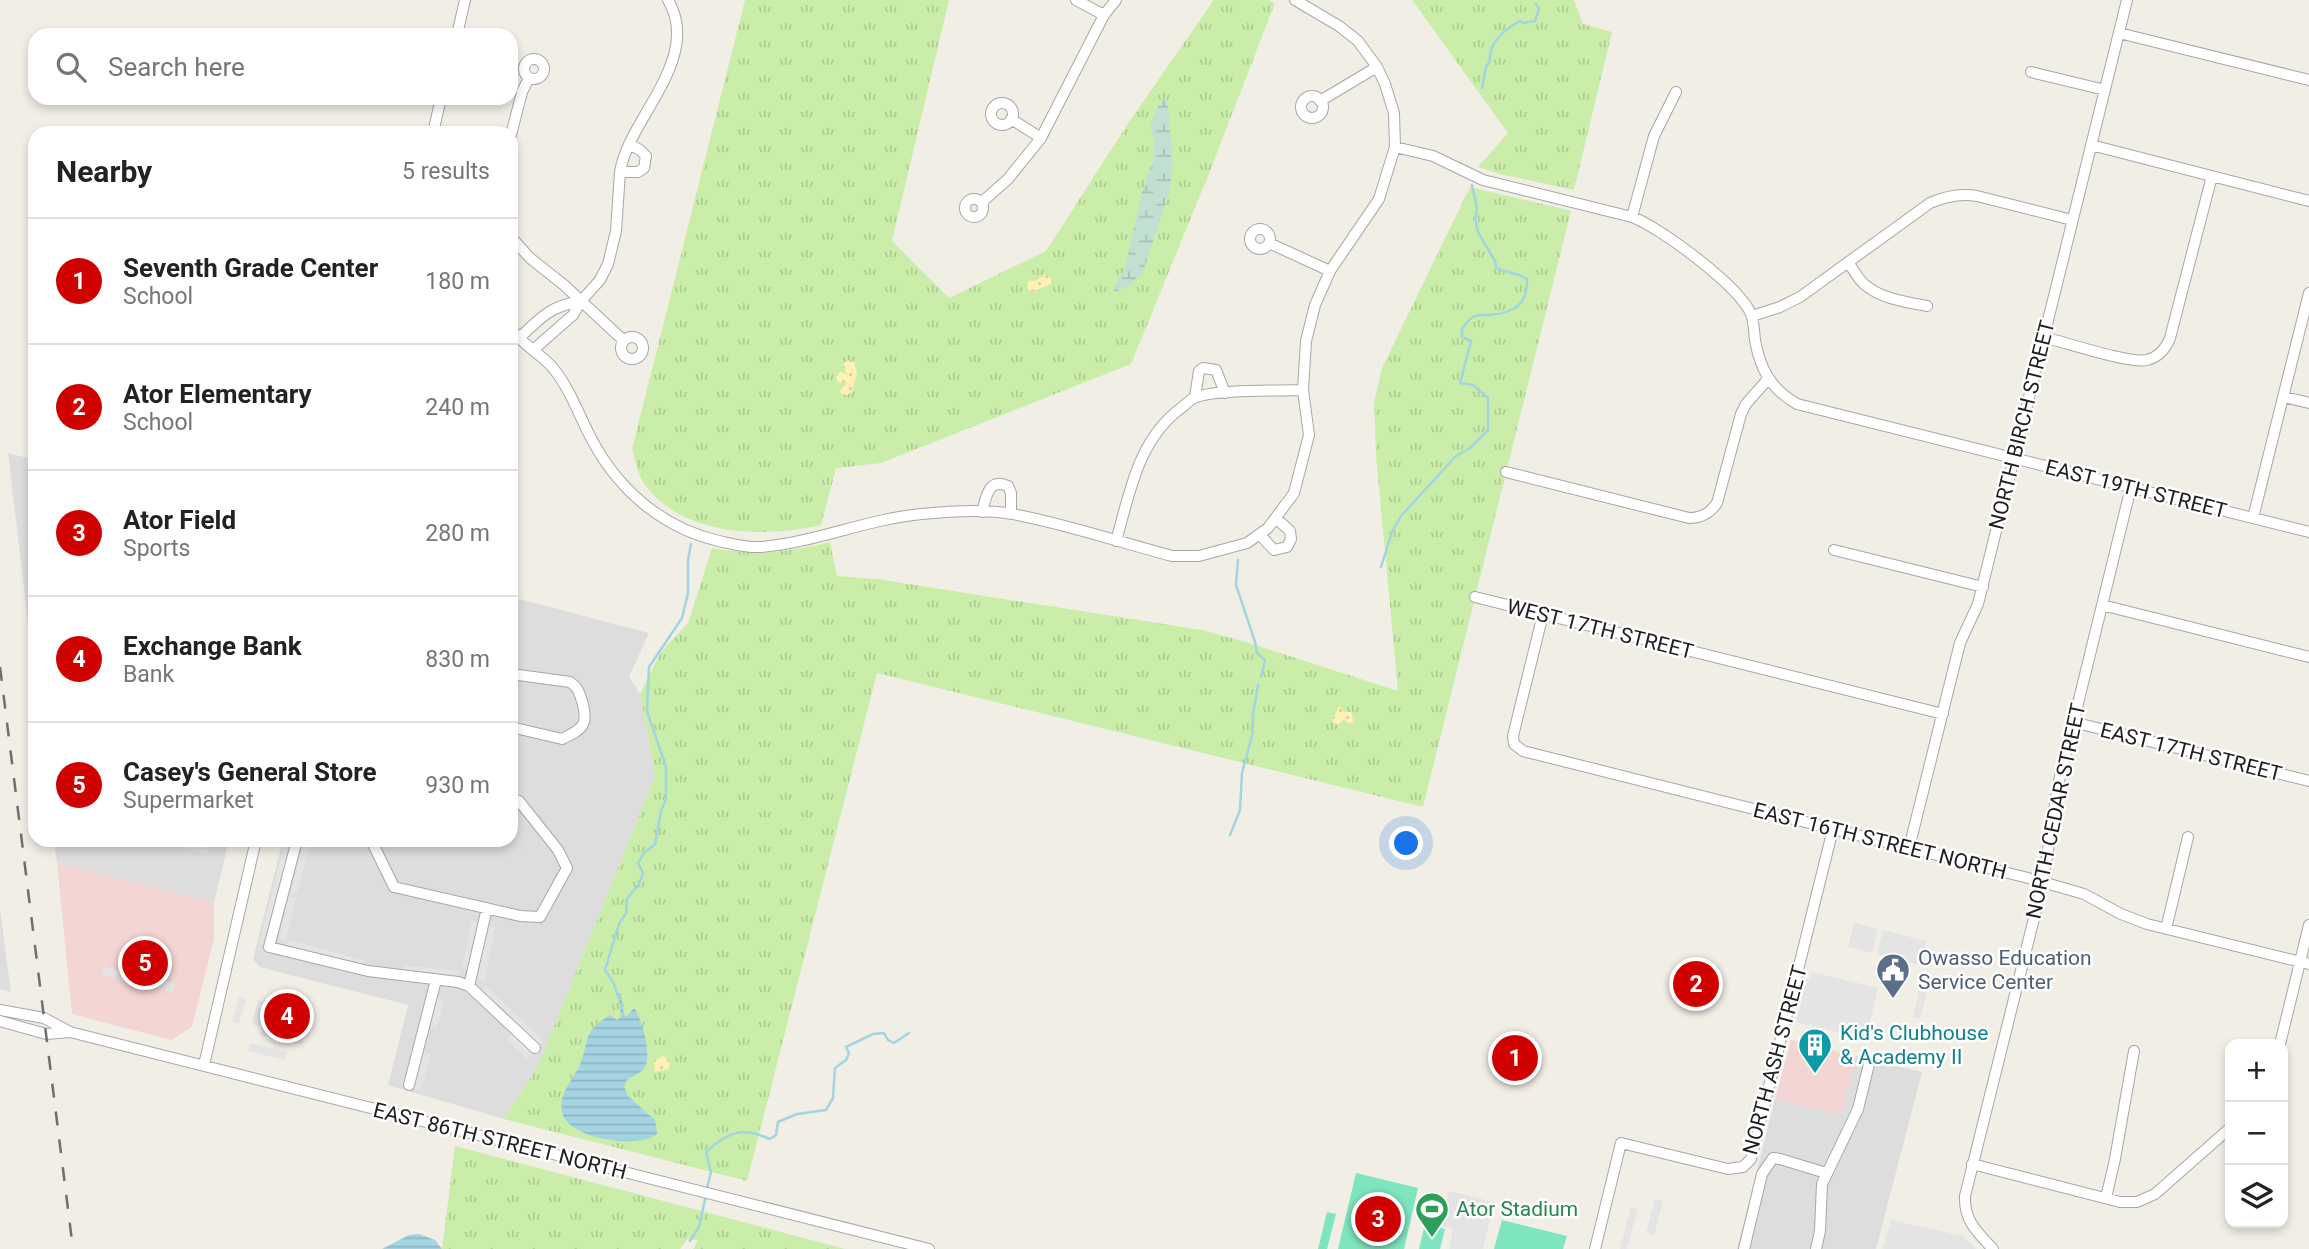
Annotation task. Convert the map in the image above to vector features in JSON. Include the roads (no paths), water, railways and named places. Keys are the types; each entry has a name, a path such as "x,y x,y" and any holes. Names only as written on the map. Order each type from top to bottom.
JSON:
{"street":[{"path":"459,28 465,0"},
{"path":"1076,0 1104,15"},
{"path":"982,202 1008,179 1041,138 1104,15 1116,0"},
{"path":"518,341 533,350 553,369 596,447 621,482 642,503 664,519 704,537 758,547 805,542 873,522 923,514 982,512 1011,514 1172,556 1199,556 1247,543 1277,519 1294,493 1309,435 1303,390 1306,341 1315,305 1330,271 1379,199 1395,147 1394,114 1377,67 1358,41 1339,26 1295,0"},
{"name":"NORTH BIRCH STREET","path":"1909,848 1960,643 1983,587 2127,0"},
{"path":"533,350 573,315 581,300 600,280 612,250 616,230 622,158 653,104 670,65 676,33 673,3"},
{"path":"2119,33 2309,80"},
{"path":"1320,101 1377,67"},
{"path":"2031,72 2105,90"},
{"path":"513,126 522,92 529,78"},
{"path":"1632,217 1654,136 1676,92"},
{"path":"435,126 439,105"},
{"path":"1011,119 1041,138"},
{"path":"620,172 638,172 646,164 644,153 629,144"},
{"path":"2091,145 2309,201"},
{"path":"1395,147 1433,156 1483,180 1632,217 1668,236 1732,289 1752,316 1759,359 1768,379 1746,404 1741,414 1717,503 1705,515 1689,518 1506,472"},
{"path":"2043,337 2134,360 2156,357 2165,349 2212,176"},
{"path":"1752,316 1791,303 1930,203 1957,194 1977,196 2072,220"},
{"path":"1269,243 1330,271"},
{"path":"518,245 624,341"},
{"path":"1848,262 1863,283 1877,292 1927,306"},
{"path":"2253,518 2309,292"},
{"path":"518,336 559,305 581,300"},
{"path":"1195,397 1199,371 1203,368 1216,370 1225,393"},
{"name":"EAST 19TH STREET","path":"1768,379 1782,395 1797,404 2309,532"},
{"path":"1116,541 1141,456 1156,432 1175,412 1195,397 1303,390"},
{"path":"2284,397 2309,403"},
{"path":"982,512 989,488 1002,483 1008,486 1011,493 1011,514"},
{"name":"NORTH CEDAR STREET","path":"1993,1249 1966,1217 1965,1196 2043,882 2055,802 2131,487"},
{"path":"1260,535 1275,550 1287,547 1292,539 1290,531 1277,519"},
{"path":"1834,550 1983,587"},
{"name":"WEST 17TH STREET","path":"1475,597 1943,715"},
{"path":"2102,605 2309,657"},
{"name":"EAST 16TH STREET NORTH","path":"1543,614 1513,736 1514,744 1523,751 2043,882 2084,894 2133,919 2304,964"},
{"path":"518,676 570,682 578,687 586,713 586,721 578,731 562,739 518,729"},
{"name":"EAST 17TH STREET","path":"2073,722 2309,781"},
{"path":"374,847 394,887 520,916 540,917 567,868 558,850 518,801"},
{"name":"NORTH ASH STREET","path":"1595,1249 1621,1143 1728,1169 1743,1167 1751,1159 1833,829"},
{"path":"2166,929 2188,837"},
{"path":"204,1065 254,847"},
{"path":"295,847 269,947 368,971 458,982 469,986 535,1048"},
{"path":"469,986 487,908"},
{"path":"2282,1039 2304,964 2309,925"},
{"path":"409,1085 436,980"},
{"name":"EAST 86TH STREET NORTH","path":"0,1010 44,1017 70,1032 929,1249"},
{"name":"EAST 86TH STREET NORTH","path":"0,1021 46,1034 70,1032"},
{"path":"2106,1198 2134,1051"},
{"path":"1816,1249 1824,1179 1858,1109 1869,1064"},
{"path":"1972,1164 2127,1202 2145,1199 2168,1183 2225,1132"},
{"path":"1744,1249 1762,1174 1768,1162 1773,1158 1780,1159 1824,1179"}],"water":[{"path":"618,993 621,994 624,1015 627,1016 634,1008 637,1013 647,1046 645,1067 627,1080 624,1087 629,1097 655,1120 657,1134 648,1139 621,1141 590,1135 567,1122 562,1112 562,1098 581,1062 591,1030 610,1015 617,1020 621,1017"},
{"path":"419,1234 435,1240 442,1249 382,1249 409,1235"}],"waterway":[{"path":"1482,88 1495,43 1503,32 1520,21 1535,21 1539,9 1536,4"},
{"path":"1381,567 1392,532 1401,516 1456,456 1470,448 1488,430 1488,398 1473,385 1460,383 1471,341 1462,337 1462,329 1475,316 1498,314 1518,306 1527,288 1527,279 1496,268 1495,261 1478,232 1472,185"},
{"path":"618,997 605,970 619,924 626,913 627,899 639,884 643,873 638,863 644,853 655,844 666,799 666,767 647,711 649,667 682,618 688,593 691,544"},
{"path":"1238,560 1236,585 1257,653 1265,660 1261,677"},
{"path":"1230,835 1240,810 1242,773 1252,736 1258,685"},
{"path":"707,1188 711,1172 706,1152 721,1139 744,1132 770,1139 776,1135 778,1122 797,1114 826,1110 833,1098 835,1068 846,1060 849,1053 846,1047 873,1034 884,1033 888,1040 894,1043 909,1033"},
{"path":"690,1241 699,1227 706,1195"}],"railway":[{"path":"0,667 73,1249"}],"place":[{"name":"Casey's General Store","path":"145,963"},
{"name":"Ator Elementary","path":"1696,984"},
{"name":"Owasso Education Service Center","path":"1893,1000"},
{"name":"Exchange Bank","path":"287,1016"},
{"name":"Seventh Grade Center","path":"1515,1058"},
{"name":"Kid's Clubhouse & Academy II","path":"1815,1075"},
{"name":"Ator Field","path":"1378,1219"},
{"name":"Ator Stadium","path":"1432,1239"}]}
